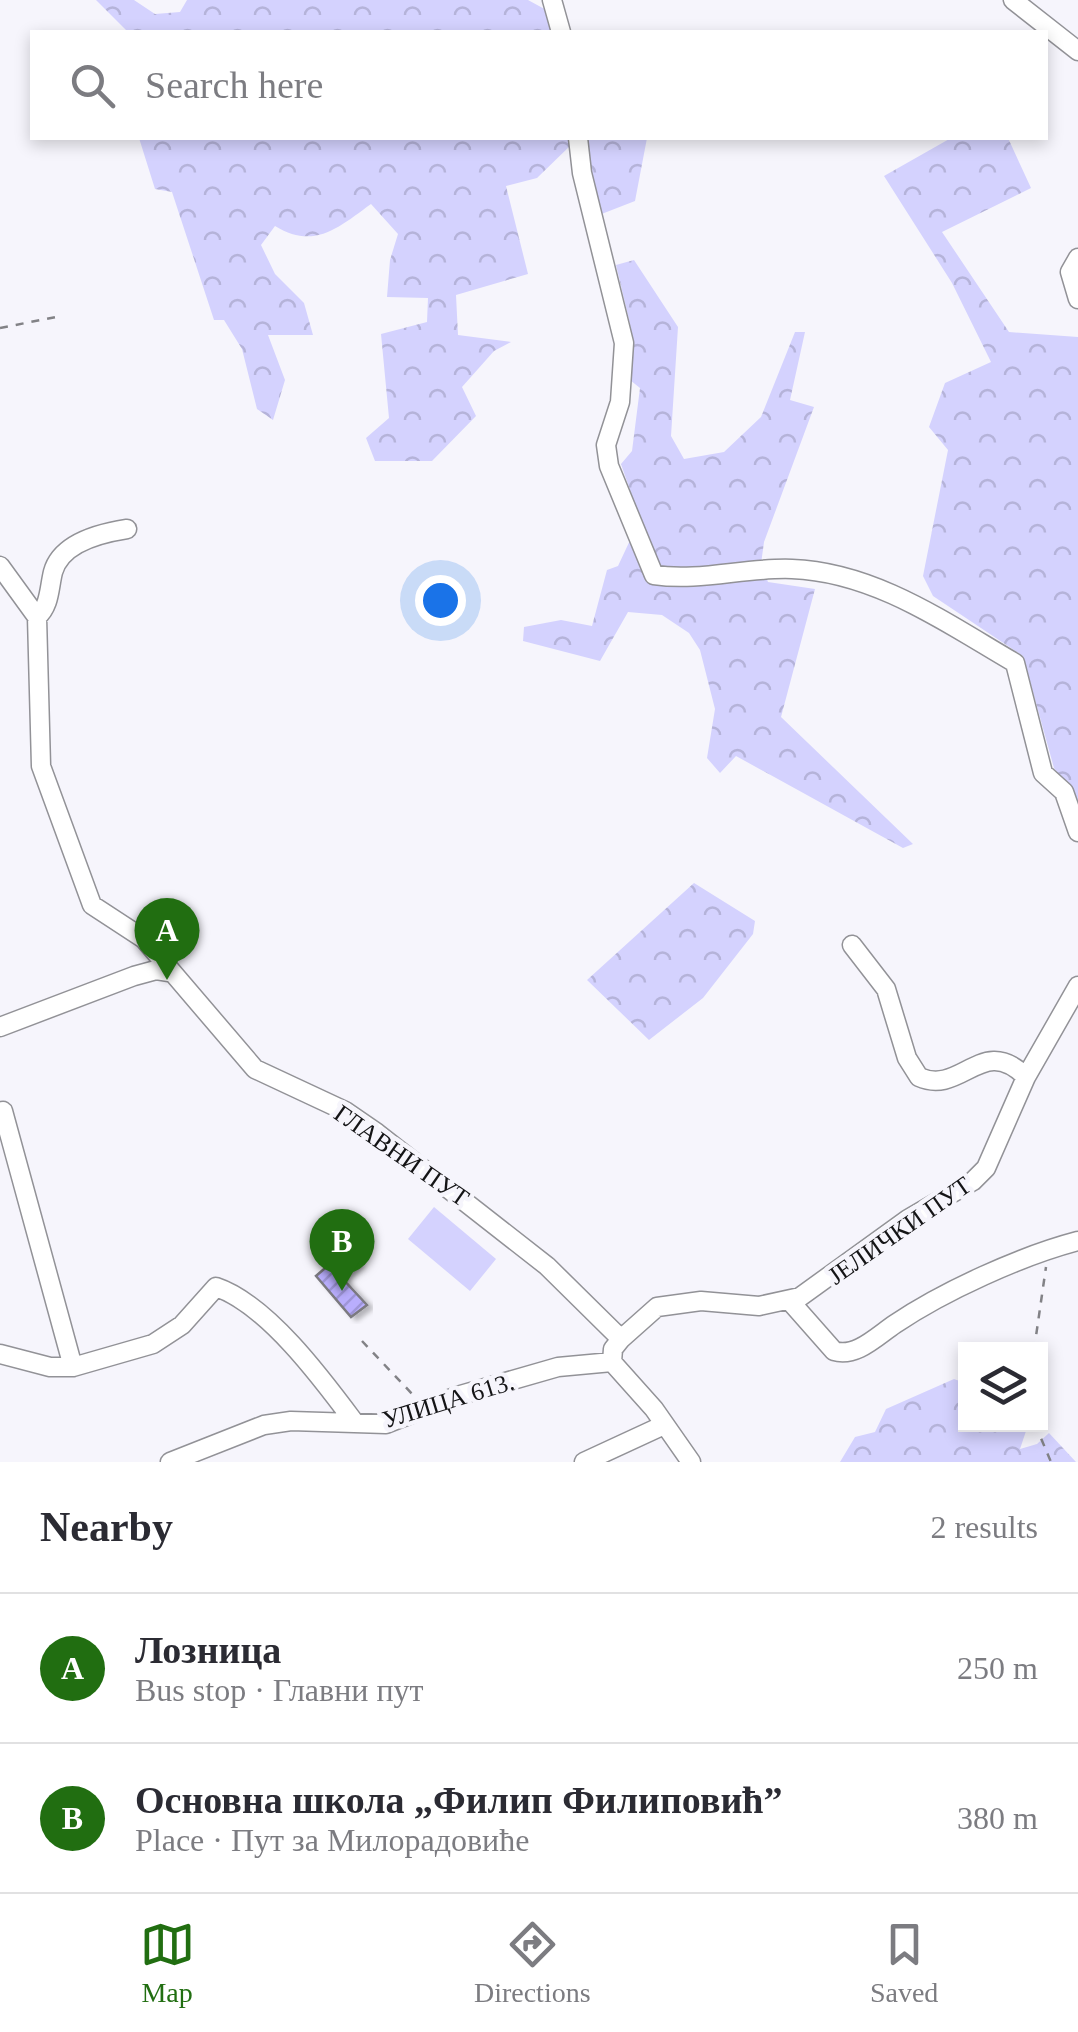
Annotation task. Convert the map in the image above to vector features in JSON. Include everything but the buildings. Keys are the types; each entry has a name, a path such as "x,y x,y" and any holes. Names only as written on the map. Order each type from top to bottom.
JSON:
{"street":[{"path":"552,0 560,30"},
{"path":"1013,0 1078,51"},
{"path":"578,140 582,173 624,344 620,402 606,444 610,466 654,576 792,568 856,580 908,601 1015,663 1043,773 1064,792 1078,832"},
{"path":"1078,258 1070,272 1078,298"},
{"path":"0,566 37,617 44,608 56,565 66,552 100,534 127,529"},
{"name":"ГЛАВНИ ПУТ","path":"37,617 41,766 92,905 144,939 255,1070 344,1111 377,1133 538,1258 620,1339"},
{"path":"852,946 886,989 907,1058 919,1077 940,1082 973,1065 997,1060 1014,1065 1026,1077"},
{"path":"0,1028 134,976 156,970 169,972"},
{"name":"ЈЕЛИЧКИ ПУТ","path":"620,1339 652,1310 667,1304 759,1306 810,1292 897,1226 973,1181 996,1149 1026,1077 1078,986"},
{"path":"4,1111 73,1367"},
{"path":"789,1300 834,1351 842,1354 857,1350 912,1313 1049,1249 1078,1241"},
{"path":"0,1354 73,1367 154,1344 182,1325 216,1287 231,1292 268,1324 318,1374 355,1423"},
{"path":"620,1339 612,1362 690,1462"},
{"name":"УЛИЦА 613.","path":"170,1462 264,1424 386,1424 558,1366 612,1362"},
{"path":"584,1462 664,1424"}],"path":[{"path":"0,328 61,316"},
{"path":"1035,1342 1049,1249"},
{"path":"362,1341 426,1408"},
{"path":"1038,1432 1051,1462"}],"green space":[{"path":"96,0 134,0 155,14 180,12 187,0 528,0 550,12 554,30 126,30"},
{"path":"140,140 571,140 572,144 537,178 506,186 528,274 456,295 458,335 511,342 494,351 462,387 476,416 432,461 375,461 366,438 389,418 381,334 427,322 428,298 387,297 390,260 398,234 371,204 336,228 314,236 289,233 275,226 261,245 275,274 304,303 313,335 268,335 285,380 273,420 257,409 242,349 224,320 214,320 172,192 155,189"},
{"path":"586,140 647,140 635,201 599,215"},
{"path":"947,140 1009,140 1031,188 942,232 1009,332 1078,337 1078,803 1054,768 1023,656 933,596 923,576 948,450 929,427 945,383 991,362 952,283 884,176"},
{"path":"634,260 678,327 671,436 684,459 724,452 761,417 795,332 805,332 790,400 814,407 764,542 761,564 768,582 815,589 781,717 913,844 903,848 736,756 720,773 707,758 715,709 700,650 689,633 662,615 628,612 600,661 523,641 524,627 561,620 592,626 607,570 618,566 640,519 621,464 632,451 640,388 630,380 630,324 616,265"},
{"path":"694,883 755,921 753,934 703,998 649,1040 587,980"},
{"path":"434,1207 496,1259 470,1291 408,1239"},
{"path":"954,1379 958,1380 958,1432 1026,1432 1020,1449 1037,1444 1049,1433 1076,1462 840,1462 855,1437 875,1432 886,1409"}],"place":[{"name":"Лозница","path":"167,980"},
{"name":"Основна школа „Филип Филиповић”","path":"342,1291"}]}
